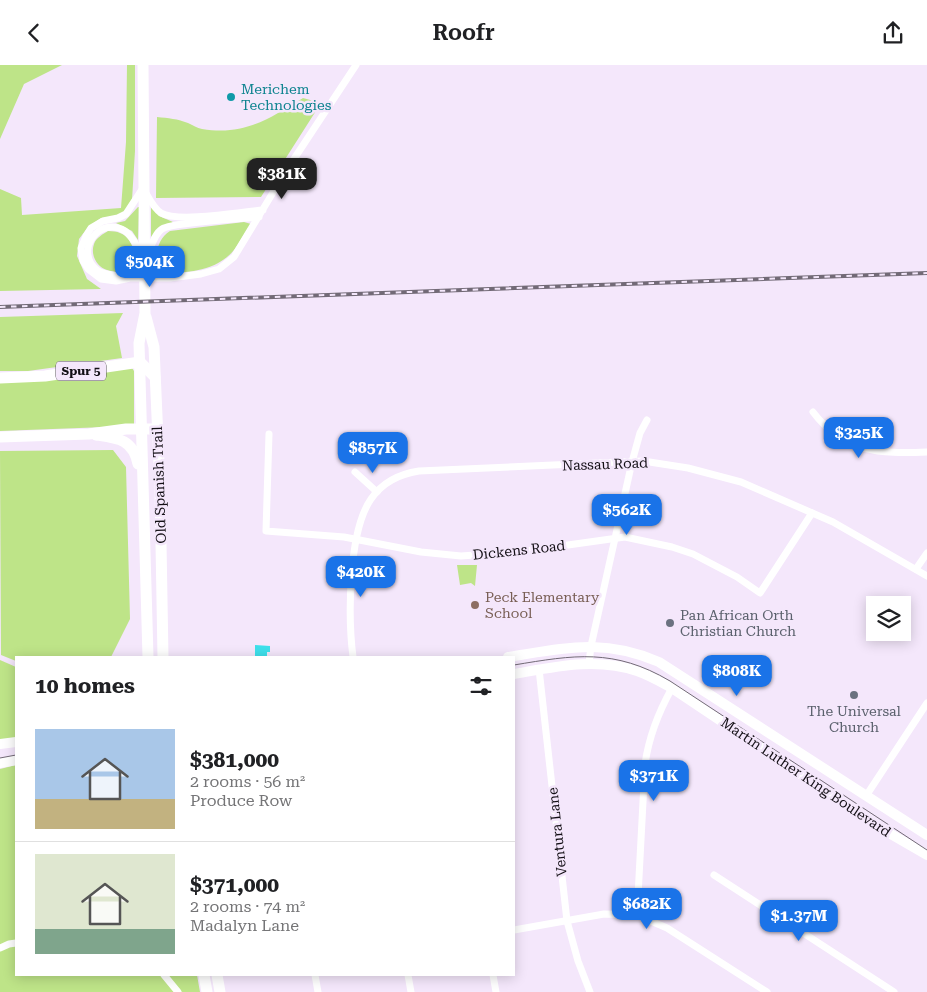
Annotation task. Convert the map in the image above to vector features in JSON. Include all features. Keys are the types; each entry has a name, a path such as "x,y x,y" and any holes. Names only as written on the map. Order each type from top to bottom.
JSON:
{"main road":[{"name":"Old Spanish Trail","path":"143,65 145,313 139,343 148,656"},
{"name":"Old Spanish Trail","path":"145,313 154,347 158,429 163,656"},
{"path":"140,362 155,377"},
{"name":"Spur 5","path":"0,378 45,376 140,362"},
{"path":"0,437 89,434 158,429"},
{"path":"89,434 115,437 126,442 133,450 137,458 142,496"},
{"path":"163,644 168,656"},
{"name":"Martin Luther King Boulevard","path":"514,656 554,649 591,646 629,651 659,662 927,835"},
{"name":"Martin Luther King Boulevard","path":"515,674 563,665 589,663 637,671 672,688 876,825 927,855"},
{"path":"0,744 15,741"},
{"path":"0,763 15,760"},
{"path":"204,976 207,992"},
{"path":"217,976 220,992"}],"street":[{"path":"261,214 182,218 168,216 160,212 143,188 126,214 103,221 91,228 81,248 83,261 93,275 101,279 116,281 130,278 201,274 219,269 234,257 356,65"},
{"path":"145,261 156,236 163,229 261,214"},
{"path":"130,278 103,273 92,265 87,249 96,233 107,227 116,227 126,232 145,261"},
{"path":"813,412 831,432 853,445 879,452 927,452"},
{"path":"589,663 591,646 632,462 640,433 647,420"},
{"name":"Dickens Road","path":"269,434 266,531 356,539 421,552 461,556 518,552 616,537 645,540 693,554 736,577 760,593 812,513"},
{"name":"Nassau Road","path":"353,656 350,603 356,539 366,507 377,492 388,482 399,476 419,471 632,462 659,463 688,468 759,489 849,530 927,576"},
{"path":"355,471 377,492"},
{"path":"916,569 927,553"},
{"name":"Ventura Lane","path":"539,669 567,921 578,961 590,992"},
{"path":"637,915 645,764 657,716 672,688"},
{"path":"866,796 927,703"},
{"path":"714,875 894,992"},
{"path":"515,930 604,914 637,915 668,928 767,992"},
{"path":"0,940 12,944"},
{"path":"0,948 12,944"},
{"path":"165,976 178,992"},
{"path":"315,976 318,992"},
{"path":"408,976 411,992"},
{"path":"494,976 496,992"}],"green space":[{"path":"0,65 62,65 24,84 0,139"},
{"path":"127,65 135,65 135,151 132,200 128,209 116,217 101,218 88,227 79,239 77,256 87,279 101,289 0,291 0,189 21,198 22,215 121,208 126,142"},
{"path":"303,98 321,103 261,197 156,198 157,117 188,123 202,129 231,130 243,128 267,119"},
{"path":"138,207 138,240 132,231 116,223 125,221"},
{"path":"151,207 159,216 173,222 151,237"},
{"path":"244,222 251,224 234,250 217,264 197,271 153,273 159,244 165,234 170,231"},
{"path":"108,231 117,232 128,239 134,250 139,273 111,271 97,263 93,252 94,244 98,238"},
{"path":"123,313 116,326 122,358 28,371 0,371 0,317"},
{"path":"132,368 134,371 134,424 132,426 0,431 0,382"},
{"path":"113,450 126,467 130,619 112,656 15,656 15,661 1,655 0,451"},
{"path":"457,565 477,565 475,586 471,583 460,585"},
{"path":"0,660 15,667 15,738 0,740"},
{"path":"15,765 15,976 197,976 200,992 0,992 0,769"}],"water":[{"path":"255,645 270,646 270,652 267,652 267,656 255,656"}],"tram line":[{"path":"515,665 575,657 594,657 630,663 650,670 670,681 927,850"},
{"path":"0,758 15,755"}],"railway":[{"path":"0,307 927,273"}],"place":[{"name":"Merichem Technologies","path":"231,97"},
{"name":"Peck Elementary School","path":"475,605"},
{"name":"Pan African Orth Christian Church","path":"670,623"},
{"name":"The Universal Church","path":"854,695"}]}
